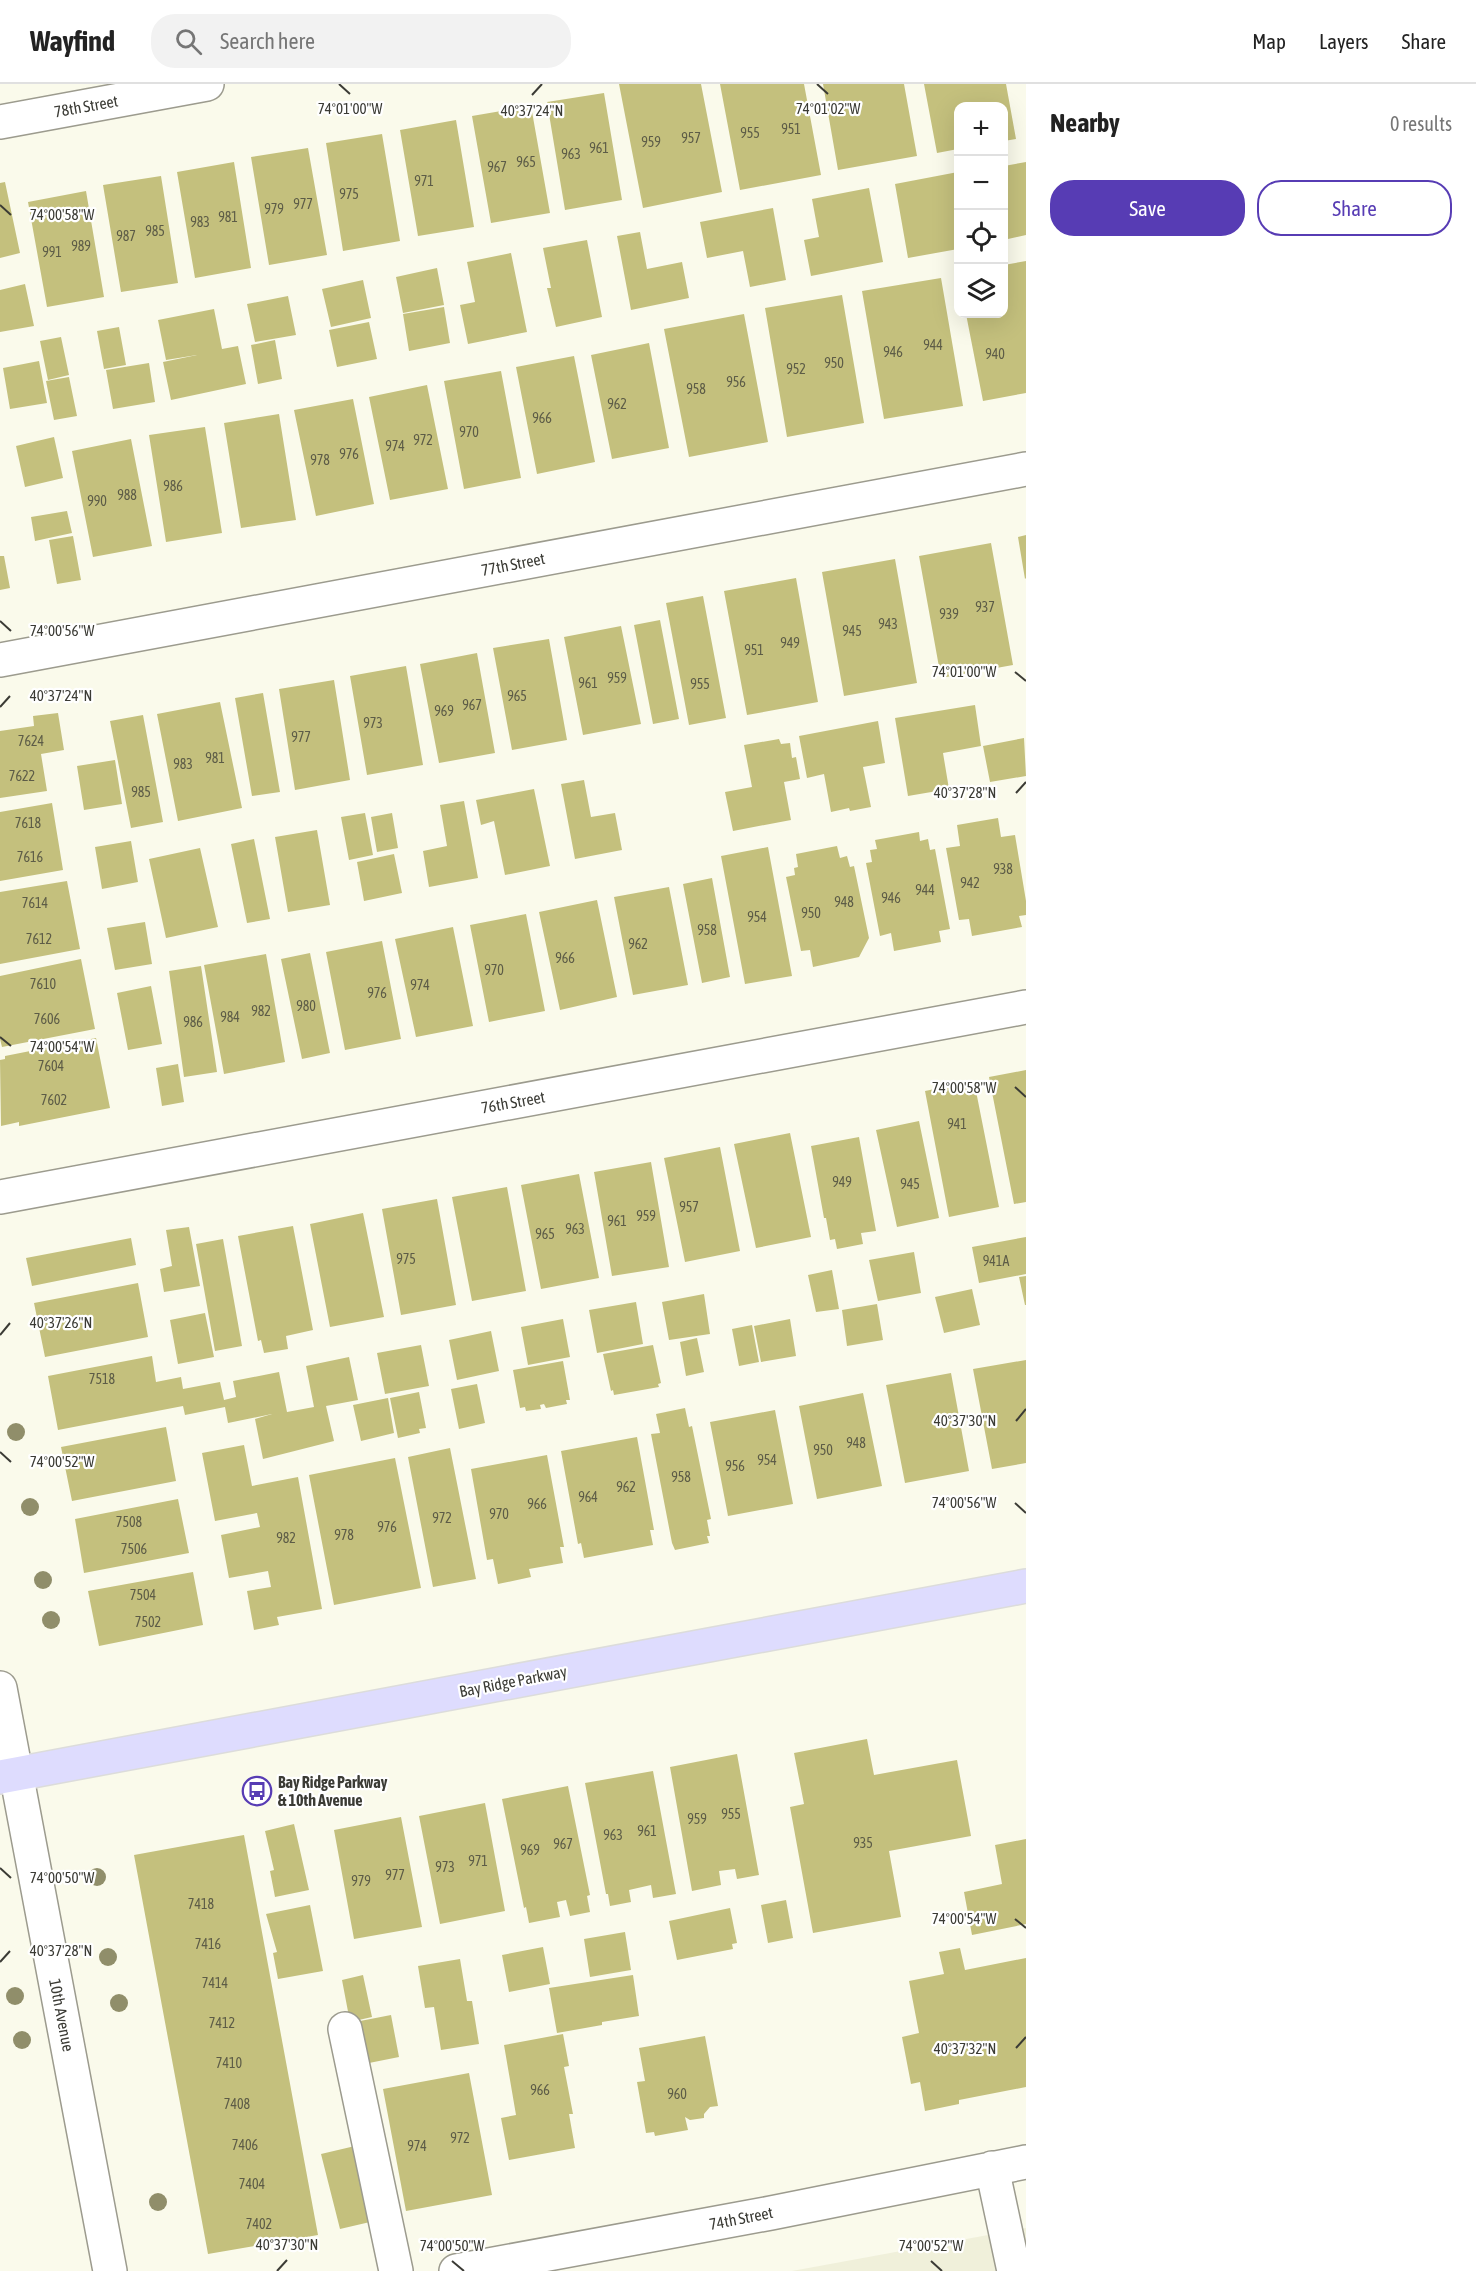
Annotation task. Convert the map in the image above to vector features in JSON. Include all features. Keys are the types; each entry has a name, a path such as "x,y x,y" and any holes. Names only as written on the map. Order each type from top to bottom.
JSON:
{"main road":[{"name":"Bay Ridge Parkway","path":"8,1775 1026,1586"}],"street":[{"name":"78th Street","path":"0,122 207,84"},
{"name":"77th Street","path":"0,660 1026,469"},
{"name":"76th Street","path":"0,1197 1026,1007"},
{"name":"10th Avenue","path":"0,1688 8,1775 110,2271"},
{"path":"345,2029 396,2271"},
{"name":"74th Street","path":"456,2271 771,2213 1026,2162"},
{"path":"992,2168 1014,2271"}],"shaded area":[{"path":"1026,2228 1026,2271 792,2271"}],"building":[{"path":"619,84 701,84 722,192 643,208"},
{"path":"720,84 804,84 821,175 740,190"},
{"path":"823,84 904,84 917,156 838,170"},
{"path":"924,84 1006,84 1016,139 1008,140 1008,102 954,102 954,150 937,153"},
{"path":"604,93 622,200 565,210 547,102"},
{"path":"531,106 550,213 491,223 472,116"},
{"path":"456,120 474,227 418,236 400,130"},
{"path":"382,134 400,241 343,251 326,143"},
{"path":"308,148 327,255 269,265 251,157"},
{"path":"234,162 251,268 195,278 177,172"},
{"path":"1026,162 1026,235 1008,239 1008,210 1008,165"},
{"path":"954,173 954,250 908,258 895,184"},
{"path":"161,176 178,283 121,292 103,185"},
{"path":"5,182 20,253 0,258 0,183"},
{"path":"869,188 883,262 811,276 804,240 819,237 812,199"},
{"path":"86,191 104,297 47,307 28,202"},
{"path":"773,208 786,280 750,287 743,251 707,258 700,222"},
{"path":"640,232 647,269 682,262 689,298 631,310 617,236"},
{"path":"587,240 602,317 556,327 547,288 551,288 543,248"},
{"path":"511,253 527,332 468,344 460,305 475,302 467,262"},
{"path":"1026,261 1026,393 983,401 967,318 1008,318 1008,264"},
{"path":"437,268 444,305 403,313 396,277"},
{"path":"941,278 963,406 884,419 862,291"},
{"path":"363,280 371,318 331,327 322,289"},
{"path":"25,284 34,326 0,332 0,290"},
{"path":"842,295 864,423 787,437 765,308"},
{"path":"288,296 296,335 255,342 247,304"},
{"path":"444,307 450,343 409,351 403,314"},
{"path":"214,309 222,349 238,346 246,384 171,400 163,362 197,355 166,360 158,320"},
{"path":"744,314 768,442 689,457 664,329"},
{"path":"369,322 377,359 337,367 329,330"},
{"path":"119,327 126,365 104,369 97,331"},
{"path":"61,337 69,375 48,380 40,341"},
{"path":"275,340 282,379 258,384 251,345"},
{"path":"649,343 669,448 612,459 591,355"},
{"path":"574,356 595,462 537,474 516,367"},
{"path":"39,361 47,403 10,409 3,368"},
{"path":"149,363 155,402 113,409 106,370"},
{"path":"501,371 521,478 464,489 444,381"},
{"path":"69,377 77,416 54,420 46,381"},
{"path":"427,385 448,489 390,500 369,397"},
{"path":"353,399 374,504 316,516 294,410"},
{"path":"279,414 296,520 241,528 224,423"},
{"path":"205,427 222,533 166,542 149,435"},
{"path":"54,437 63,478 25,487 16,446"},
{"path":"131,439 152,546 93,557 72,451"},
{"path":"67,511 72,533 35,541 31,517"},
{"path":"1026,535 1026,578 1025,579 1018,537"},
{"path":"73,536 81,580 57,584 49,540"},
{"path":"991,543 1013,665 941,678 919,556"},
{"path":"0,556 4,556 10,588 0,590"},
{"path":"895,559 917,683 844,696 822,572"},
{"path":"796,578 818,702 747,715 724,591"},
{"path":"703,596 726,718 689,725 666,603"},
{"path":"660,620 679,719 653,724 634,625"},
{"path":"621,626 641,724 583,735 564,637"},
{"path":"549,639 567,740 512,750 493,648"},
{"path":"477,653 495,753 439,763 420,664"},
{"path":"406,666 423,765 367,775 350,676"},
{"path":"334,680 350,780 295,790 279,689"},
{"path":"263,693 280,792 252,796 235,698"},
{"path":"220,702 242,808 178,821 157,714"},
{"path":"975,705 981,746 943,753 949,789 908,796 895,718"},
{"path":"58,713 64,750 41,754 47,791 0,798 0,731 34,726 33,716"},
{"path":"143,715 163,822 131,828 110,721"},
{"path":"878,721 885,763 863,767 871,807 831,812 824,774 807,778 799,736"},
{"path":"1024,738 1026,776 990,782 983,746"},
{"path":"779,739 781,744 790,743 792,758 796,757 800,779 784,782 791,820 733,831 725,792 752,787 744,745"},
{"path":"115,760 122,804 84,810 77,766"},
{"path":"584,780 591,817 615,813 622,850 575,859 561,784"},
{"path":"534,789 550,866 505,875 494,821 481,825 476,800"},
{"path":"464,801 478,878 429,887 423,851 447,846 440,805"},
{"path":"52,803 63,870 0,881 0,812"},
{"path":"365,813 373,855 349,860 341,817"},
{"path":"392,813 398,848 377,852 371,817"},
{"path":"998,818 1001,837 1015,835 1026,901 1026,915 1019,916 1022,927 972,936 969,919 959,920 946,848 960,846 957,825"},
{"path":"317,830 330,905 288,912 275,837"},
{"path":"919,832 920,841 928,839 930,850 935,849 950,929 939,931 941,942 894,951 891,933 880,936 866,863 872,862 870,850 877,849 875,840"},
{"path":"254,839 270,919 247,923 231,844"},
{"path":"131,841 138,882 102,889 95,847"},
{"path":"837,846 840,858 847,856 850,867 854,866 869,938 859,957 813,967 810,950 801,951 786,877 795,875 794,868 798,867 796,854"},
{"path":"768,847 792,976 745,984 721,856"},
{"path":"200,848 218,927 166,938 149,859"},
{"path":"394,854 402,893 364,901 357,862"},
{"path":"712,878 730,977 702,983 683,884"},
{"path":"67,881 80,949 0,964 0,892"},
{"path":"669,887 688,985 633,995 614,897"},
{"path":"597,900 617,997 560,1010 539,912"},
{"path":"526,914 545,1011 489,1022 470,925"},
{"path":"145,922 152,964 115,970 107,928"},
{"path":"453,927 473,1026 416,1037 395,939"},
{"path":"382,941 401,1039 345,1050 326,952"},
{"path":"310,953 330,1053 302,1059 281,959"},
{"path":"266,954 285,1062 224,1074 204,965"},
{"path":"81,959 95,1029 2,1047 0,976"},
{"path":"201,966 217,1072 184,1077 169,971"},
{"path":"151,986 162,1044 128,1050 117,993"},
{"path":"96,1038 110,1108 19,1126 19,1122 1,1126 0,1060 5,1059 5,1056"},
{"path":"178,1064 184,1102 162,1106 156,1068"},
{"path":"1026,1070 1026,1202 1014,1204 989,1077"},
{"path":"974,1081 999,1207 949,1217 925,1091"},
{"path":"919,1121 939,1218 897,1227 876,1130"},
{"path":"790,1133 811,1237 756,1248 734,1144"},
{"path":"859,1137 876,1231 861,1233 863,1244 837,1249 835,1239 830,1240 826,1218 824,1218 811,1146"},
{"path":"720,1147 740,1251 685,1262 664,1158"},
{"path":"651,1162 669,1267 612,1276 594,1172"},
{"path":"579,1174 599,1278 541,1289 521,1185"},
{"path":"507,1187 526,1291 472,1301 452,1197"},
{"path":"437,1199 456,1305 401,1315 382,1209"},
{"path":"363,1213 384,1317 330,1327 310,1224"},
{"path":"293,1226 313,1330 286,1336 288,1349 264,1353 261,1340 258,1341 238,1236"},
{"path":"189,1227 200,1286 164,1292 160,1269 172,1266 166,1230"},
{"path":"1026,1237 1026,1274 979,1283 972,1247"},
{"path":"131,1238 136,1265 32,1286 26,1258"},
{"path":"223,1239 242,1346 215,1351 196,1244"},
{"path":"914,1252 921,1293 878,1301 869,1260"},
{"path":"832,1270 839,1309 816,1312 808,1275"},
{"path":"1026,1276 1026,1305 1025,1305 1019,1277"},
{"path":"138,1283 148,1337 45,1357 34,1303"},
{"path":"972,1289 980,1325 944,1333 935,1297"},
{"path":"704,1294 710,1334 669,1340 662,1302"},
{"path":"636,1302 643,1344 597,1353 589,1310"},
{"path":"877,1304 883,1340 847,1346 842,1310"},
{"path":"205,1313 214,1357 178,1364 170,1320"},
{"path":"563,1319 570,1357 528,1365 521,1327"},
{"path":"790,1319 796,1356 761,1362 754,1326"},
{"path":"752,1325 759,1362 739,1366 732,1329"},
{"path":"491,1331 499,1371 457,1380 449,1340"},
{"path":"697,1338 704,1372 686,1376 680,1342"},
{"path":"421,1345 429,1386 385,1394 377,1353"},
{"path":"653,1345 661,1383 658,1384 659,1387 614,1395 613,1390 611,1391 603,1354"},
{"path":"152,1356 156,1382 181,1377 183,1389 220,1382 224,1400 236,1397 233,1381 279,1372 287,1412 314,1407 306,1366 349,1357 358,1400 326,1406 334,1441 263,1459 255,1419 272,1414 228,1423 225,1407 185,1415 183,1406 58,1430 48,1376"},
{"path":"1026,1360 1026,1463 992,1469 973,1369"},
{"path":"563,1361 570,1400 566,1400 567,1404 546,1408 544,1404 540,1405 541,1409 526,1411 525,1407 520,1408 513,1370"},
{"path":"951,1373 969,1471 905,1483 886,1385"},
{"path":"477,1384 485,1423 459,1429 451,1389"},
{"path":"419,1392 426,1428 419,1429 420,1433 398,1438 390,1398"},
{"path":"863,1393 882,1486 817,1499 799,1406"},
{"path":"388,1398 394,1433 361,1441 353,1405"},
{"path":"685,1408 689,1427 692,1426 711,1519 707,1520 710,1536 707,1536 709,1543 675,1550 651,1434 660,1433 656,1414"},
{"path":"775,1410 793,1504 728,1516 710,1422"},
{"path":"166,1427 176,1481 72,1501 61,1447"},
{"path":"637,1437 654,1530 650,1530 653,1545 584,1558 581,1543 578,1544 561,1451"},
{"path":"244,1445 252,1486 298,1477 322,1609 277,1617 279,1625 254,1630 247,1591 271,1587 268,1571 229,1578 221,1535 260,1527 257,1513 215,1521 202,1453"},
{"path":"450,1448 476,1579 433,1587 408,1457"},
{"path":"547,1455 564,1547 560,1547 563,1563 529,1569 531,1577 498,1584 493,1559 487,1560 471,1469"},
{"path":"395,1458 421,1588 334,1605 309,1475"},
{"path":"178,1499 189,1553 84,1573 75,1519"},
{"path":"193,1572 203,1625 99,1646 88,1591"},
{"path":"867,1739 874,1775 957,1760 971,1836 889,1851 901,1917 813,1933 790,1807 804,1804 794,1753"},
{"path":"737,1754 759,1875 737,1879 735,1869 719,1871 721,1885 692,1891 670,1767"},
{"path":"653,1771 676,1894 653,1898 651,1885 629,1890 631,1902 610,1906 585,1783"},
{"path":"568,1786 590,1895 587,1896 590,1912 570,1916 566,1900 557,1902 560,1917 529,1923 502,1799"},
{"path":"485,1803 505,1911 440,1924 419,1816"},
{"path":"401,1817 422,1927 354,1939 334,1830"},
{"path":"294,1824 309,1890 275,1897 270,1871 274,1870 265,1831"},
{"path":"244,1835 318,2235 208,2254 134,1855"},
{"path":"1026,1839 1026,1924 972,1935 964,1892 1002,1884 995,1845"},
{"path":"786,1900 793,1938 768,1943 761,1905"},
{"path":"310,1905 323,1971 278,1979 273,1953 277,1952 266,1914"},
{"path":"730,1908 737,1943 732,1944 733,1949 677,1960 669,1921"},
{"path":"625,1932 631,1970 590,1977 584,1939"},
{"path":"543,1947 550,1984 509,1992 502,1955"},
{"path":"960,1948 965,1970 1026,1958 1026,2087 959,2100 959,2104 925,2111 920,2082 911,2084 902,2037 919,2033 909,1981 944,1974 939,1952"},
{"path":"460,1959 467,2001 472,2001 479,2044 441,2050 434,2007 425,2008 418,1966"},
{"path":"363,1975 372,2017 350,2022 342,1980"},
{"path":"633,1975 639,2016 557,2033 549,1988"},
{"path":"391,2015 399,2057 364,2064 355,2022"},
{"path":"563,2034 569,2066 564,2067 573,2114 569,2114 575,2148 509,2160 501,2118 516,2115 504,2045"},
{"path":"705,2036 718,2106 710,2107 704,2114 704,2118 690,2120 685,2117 688,2130 655,2136 654,2132 646,2133 637,2082 645,2081 639,2048"},
{"path":"469,2073 492,2195 406,2211 383,2089"},
{"path":"355,2146 370,2222 340,2229 321,2154"}],"place":[{"name":"Bay Ridge Parkway & 10th Avenue","path":"257,1791"}]}
